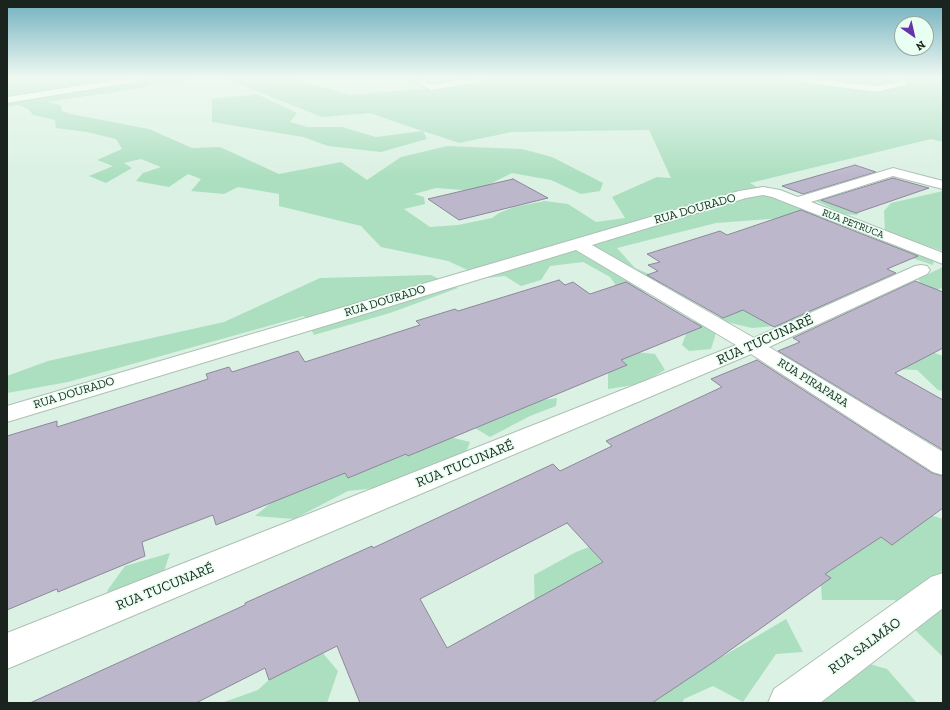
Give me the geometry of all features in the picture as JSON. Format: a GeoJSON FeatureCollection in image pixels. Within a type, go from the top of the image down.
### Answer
{"type":"FeatureCollection","features":[{"type":"Feature","properties":{"kind":"street"},"geometry":{"type":"LineString","coordinates":[[797,202],[893,172],[943,185]]}},
{"type":"Feature","properties":{"kind":"street","name":"RUA PETRUCA"},"geometry":{"type":"LineString","coordinates":[[763,192],[775,193],[797,202],[932,265]]}},
{"type":"Feature","properties":{"kind":"street","name":"RUA DOURADO"},"geometry":{"type":"LineString","coordinates":[[7,414],[744,194],[763,192]]}},
{"type":"Feature","properties":{"kind":"street","name":"RUA PIRAPARA"},"geometry":{"type":"LineString","coordinates":[[577,244],[753,346],[943,465]]}},
{"type":"Feature","properties":{"kind":"street","name":"RUA TUCUNARÉ"},"geometry":{"type":"LineString","coordinates":[[7,651],[753,346],[932,265]]}},
{"type":"Feature","properties":{"kind":"street","name":"RUA SALMÃO"},"geometry":{"type":"LineString","coordinates":[[788,703],[943,588]]}},
{"type":"Feature","properties":{"kind":"green space"},"geometry":{"type":"Polygon","coordinates":[[[29,110],[62,110],[71,114],[149,129],[192,148],[220,147],[279,174],[341,162],[367,180],[401,157],[447,146],[522,149],[552,157],[603,183],[600,191],[581,194],[551,180],[512,173],[476,191],[436,188],[414,194],[424,197],[425,204],[404,209],[430,227],[458,225],[492,218],[499,213],[514,207],[545,201],[568,204],[596,222],[625,218],[612,197],[657,177],[671,178],[649,130],[512,132],[459,143],[423,131],[427,139],[381,152],[328,146],[303,137],[212,122],[212,110],[291,110],[297,113],[290,122],[308,127],[342,127],[376,137],[422,131],[370,113],[322,117],[304,110],[943,110],[943,142],[931,139],[750,183],[771,195],[847,226],[783,218],[716,223],[617,248],[635,268],[663,280],[666,294],[619,290],[610,277],[583,262],[550,266],[541,280],[521,286],[505,276],[485,278],[448,261],[381,247],[361,226],[279,206],[279,194],[238,187],[224,194],[191,191],[201,179],[188,174],[169,187],[136,181],[143,173],[161,167],[141,159],[124,163],[132,168],[106,183],[89,176],[113,166],[97,160],[122,149],[116,139],[87,132],[56,128],[55,120],[33,115],[29,110]]]}},
{"type":"Feature","properties":{"kind":"green space"},"geometry":{"type":"Polygon","coordinates":[[[943,191],[943,251],[885,232],[884,211],[891,203],[943,191]]]}},
{"type":"Feature","properties":{"kind":"green space"},"geometry":{"type":"Polygon","coordinates":[[[838,196],[861,210],[857,215],[844,214],[816,201],[824,197],[838,196]]]}},
{"type":"Feature","properties":{"kind":"green space"},"geometry":{"type":"Polygon","coordinates":[[[884,236],[935,256],[933,265],[912,258],[874,240],[884,236]]]}},
{"type":"Feature","properties":{"kind":"green space"},"geometry":{"type":"Polygon","coordinates":[[[943,267],[943,288],[926,292],[918,279],[943,267]]]}},
{"type":"Feature","properties":{"kind":"green space"},"geometry":{"type":"Polygon","coordinates":[[[431,275],[458,288],[390,313],[314,335],[304,316],[68,382],[7,393],[7,376],[48,361],[224,322],[320,278],[431,275]]]}},
{"type":"Feature","properties":{"kind":"green space"},"geometry":{"type":"Polygon","coordinates":[[[854,288],[826,306],[799,314],[787,325],[752,328],[718,320],[728,305],[854,288]]]}},
{"type":"Feature","properties":{"kind":"green space"},"geometry":{"type":"Polygon","coordinates":[[[698,321],[716,333],[711,349],[689,351],[682,345],[687,331],[678,324],[698,321]]]}},
{"type":"Feature","properties":{"kind":"green space"},"geometry":{"type":"Polygon","coordinates":[[[603,349],[655,354],[665,370],[640,384],[608,389],[608,369],[603,349]]]}},
{"type":"Feature","properties":{"kind":"green space"},"geometry":{"type":"Polygon","coordinates":[[[929,351],[943,356],[943,391],[938,390],[917,370],[897,369],[929,351]]]}},
{"type":"Feature","properties":{"kind":"green space"},"geometry":{"type":"Polygon","coordinates":[[[557,398],[556,406],[530,416],[490,437],[475,428],[542,400],[557,398]]]}},
{"type":"Feature","properties":{"kind":"green space"},"geometry":{"type":"Polygon","coordinates":[[[438,434],[470,442],[463,460],[402,485],[348,491],[294,519],[255,516],[284,492],[438,434]]]}},
{"type":"Feature","properties":{"kind":"green space"},"geometry":{"type":"Polygon","coordinates":[[[911,509],[943,519],[943,657],[915,630],[895,600],[822,600],[820,573],[911,509]]]}},
{"type":"Feature","properties":{"kind":"green space"},"geometry":{"type":"Polygon","coordinates":[[[645,525],[654,538],[535,611],[534,575],[576,552],[645,525]]]}},
{"type":"Feature","properties":{"kind":"green space"},"geometry":{"type":"Polygon","coordinates":[[[170,553],[156,595],[122,610],[107,591],[125,566],[170,553]]]}},
{"type":"Feature","properties":{"kind":"green space"},"geometry":{"type":"Polygon","coordinates":[[[786,619],[803,652],[776,654],[743,702],[713,686],[684,699],[682,703],[652,703],[682,639],[715,661],[786,619]]]}},
{"type":"Feature","properties":{"kind":"green space"},"geometry":{"type":"Polygon","coordinates":[[[317,646],[338,671],[327,703],[221,703],[258,690],[290,660],[317,646]]]}},
{"type":"Feature","properties":{"kind":"green space"},"geometry":{"type":"Polygon","coordinates":[[[859,661],[887,669],[917,703],[823,703],[818,667],[859,661]]]}},
{"type":"Feature","properties":{"kind":"building"},"geometry":{"type":"Polygon","coordinates":[[[855,165],[876,172],[803,194],[782,186],[855,165]]]}},
{"type":"Feature","properties":{"kind":"building"},"geometry":{"type":"Polygon","coordinates":[[[893,178],[929,188],[856,213],[821,200],[893,178]]]}},
{"type":"Feature","properties":{"kind":"building"},"geometry":{"type":"Polygon","coordinates":[[[513,179],[548,198],[459,220],[428,199],[513,179]]]}},
{"type":"Feature","properties":{"kind":"building"},"geometry":{"type":"Polygon","coordinates":[[[801,210],[918,256],[887,269],[896,273],[774,327],[743,310],[723,318],[647,275],[658,271],[648,265],[660,262],[647,254],[720,231],[727,235],[801,210]]]}},
{"type":"Feature","properties":{"kind":"building"},"geometry":{"type":"Polygon","coordinates":[[[559,280],[565,285],[573,282],[590,294],[626,282],[702,327],[621,360],[627,365],[408,456],[406,454],[348,478],[345,473],[216,525],[213,515],[142,542],[145,556],[58,592],[57,589],[7,610],[7,436],[57,421],[57,427],[208,379],[206,374],[229,367],[232,372],[298,351],[305,362],[420,325],[416,321],[455,309],[458,311],[559,280]]]}},
{"type":"Feature","properties":{"kind":"building"},"geometry":{"type":"Polygon","coordinates":[[[915,281],[943,292],[943,348],[895,373],[943,400],[943,450],[778,351],[800,342],[793,338],[915,281]]]}},
{"type":"Feature","properties":{"kind":"building"},"geometry":{"type":"Polygon","coordinates":[[[757,360],[932,473],[943,476],[943,508],[892,545],[881,537],[825,574],[831,578],[715,661],[652,703],[360,703],[337,646],[269,680],[265,668],[196,703],[30,703],[245,605],[245,603],[372,546],[373,548],[553,464],[560,471],[612,446],[606,441],[722,387],[711,379],[757,360]],[[567,523],[420,599],[447,648],[603,562],[567,523]]]}}]}
